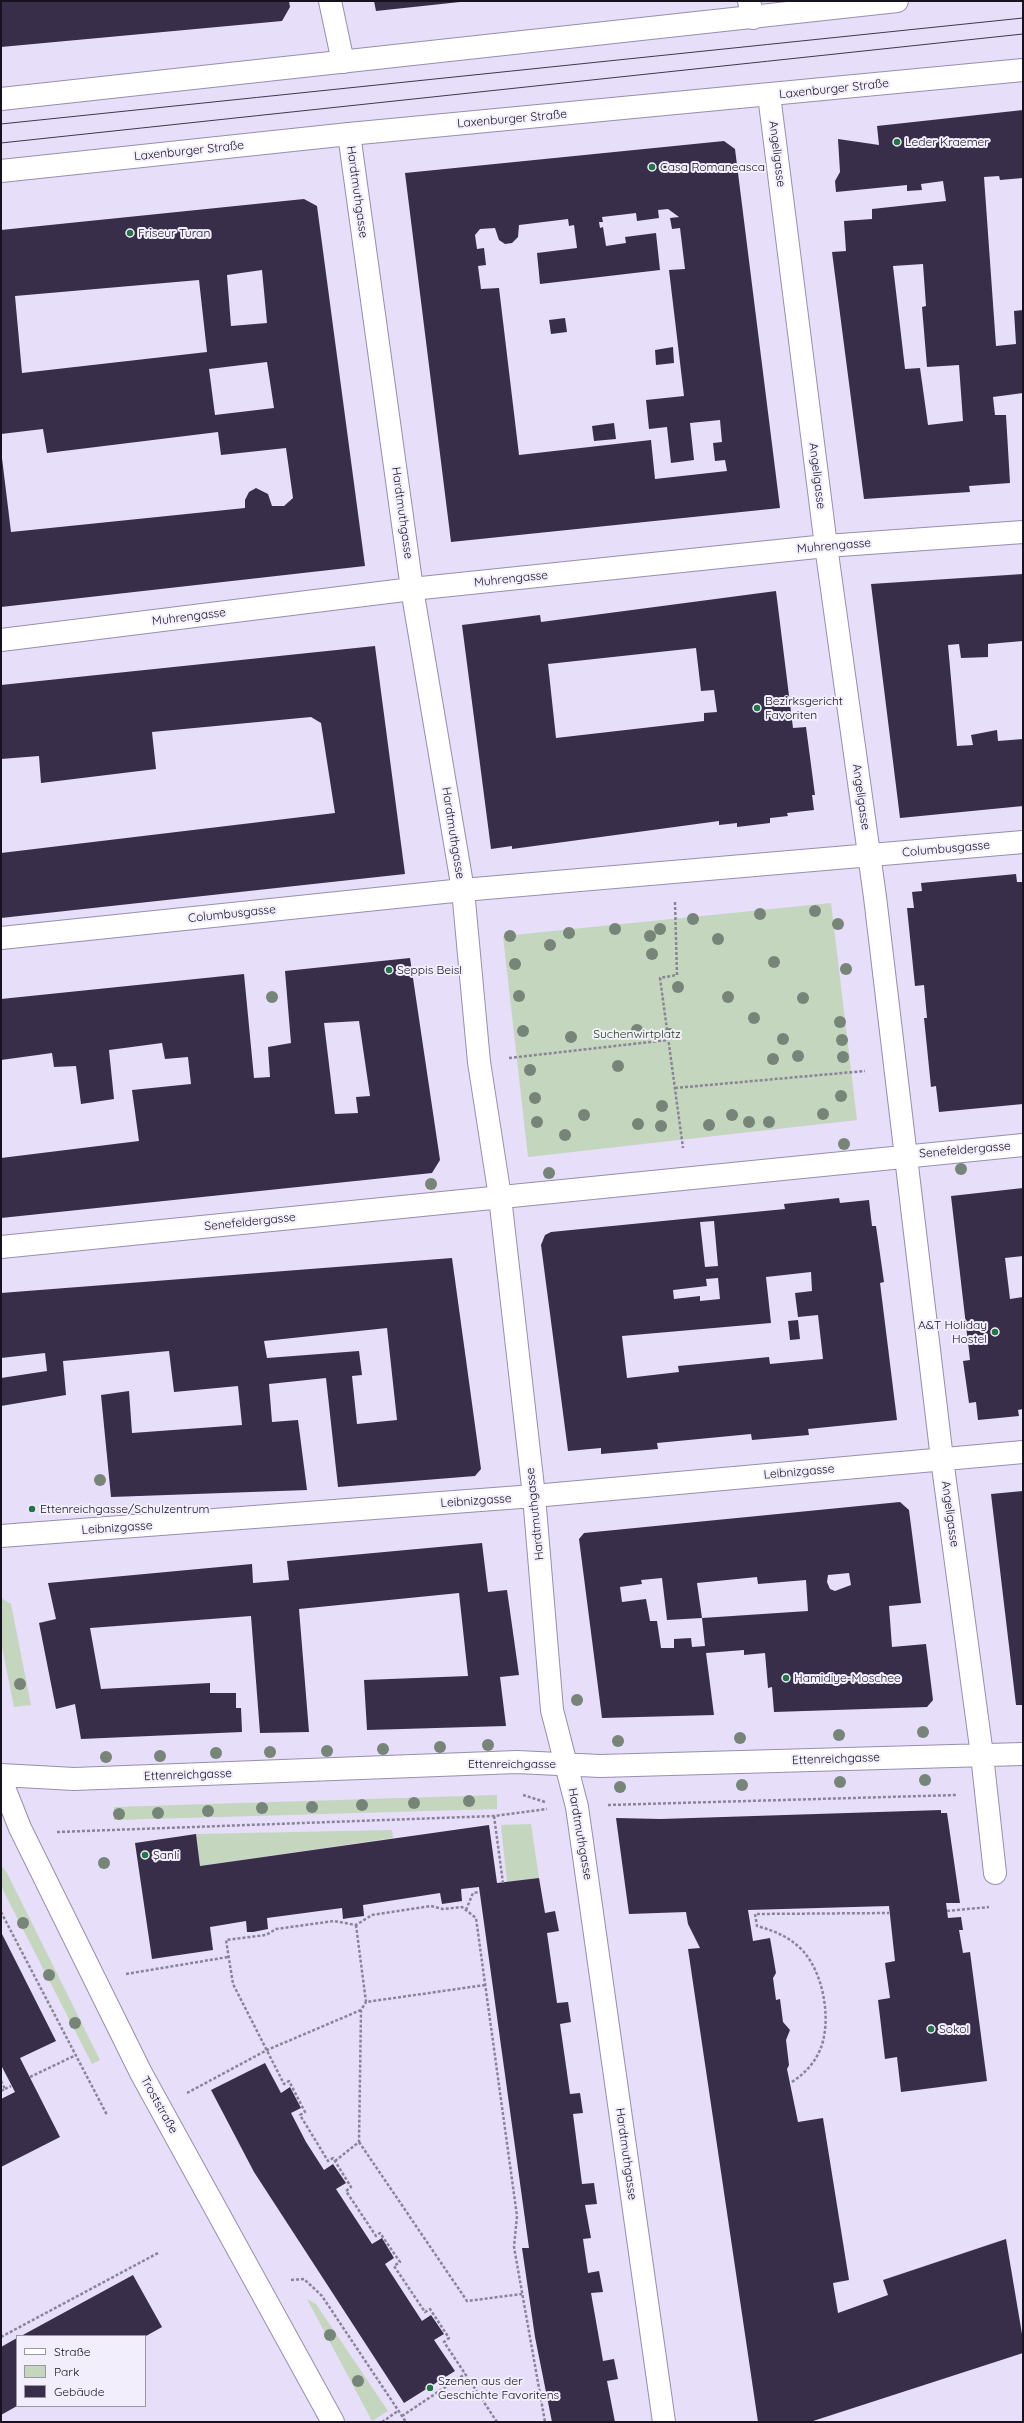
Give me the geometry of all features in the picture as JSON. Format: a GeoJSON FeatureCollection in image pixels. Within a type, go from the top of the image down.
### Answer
{"type":"FeatureCollection","features":[{"type":"Feature","properties":{"kind":"street"},"geometry":{"type":"LineString","coordinates":[[330,1],[343,62]]}},
{"type":"Feature","properties":{"kind":"street"},"geometry":{"type":"LineString","coordinates":[[1,99],[343,62],[751,10],[897,1]]}},
{"type":"Feature","properties":{"kind":"street","name":"Laxenburger Straße"},"geometry":{"type":"LineString","coordinates":[[1,171],[349,134],[1023,70]]}},
{"type":"Feature","properties":{"kind":"street","name":"Angeligasse"},"geometry":{"type":"LineString","coordinates":[[769,95],[826,546],[870,856]]}},
{"type":"Feature","properties":{"kind":"street","name":"Hardtmuthgasse"},"geometry":{"type":"LineString","coordinates":[[349,134],[412,589],[463,890]]}},
{"type":"Feature","properties":{"kind":"street","name":"Muhrengasse"},"geometry":{"type":"LineString","coordinates":[[1,640],[412,589],[826,546],[1023,532]]}},
{"type":"Feature","properties":{"kind":"street","name":"Columbusgasse"},"geometry":{"type":"LineString","coordinates":[[870,856],[1023,842]]}},
{"type":"Feature","properties":{"kind":"street"},"geometry":{"type":"LineString","coordinates":[[870,856],[908,1155],[500,1197],[479,1062],[463,890],[870,856]]}},
{"type":"Feature","properties":{"kind":"street","name":"Columbusgasse"},"geometry":{"type":"LineString","coordinates":[[1,938],[463,890]]}},
{"type":"Feature","properties":{"kind":"street","name":"Senefeldergasse"},"geometry":{"type":"LineString","coordinates":[[908,1155],[1023,1145]]}},
{"type":"Feature","properties":{"kind":"street","name":"Angeligasse"},"geometry":{"type":"LineString","coordinates":[[908,1155],[942,1460],[982,1755],[995,1873]]}},
{"type":"Feature","properties":{"kind":"street","name":"Hardtmuthgasse"},"geometry":{"type":"LineString","coordinates":[[500,1197],[534,1496],[552,1710],[566,1764],[570,1807],[664,2422]]}},
{"type":"Feature","properties":{"kind":"street","name":"Senefeldergasse"},"geometry":{"type":"LineString","coordinates":[[1,1247],[500,1197]]}},
{"type":"Feature","properties":{"kind":"street","name":"Leibnizgasse"},"geometry":{"type":"LineString","coordinates":[[1,1536],[534,1496],[1023,1452]]}},
{"type":"Feature","properties":{"kind":"street","name":"Ettenreichgasse"},"geometry":{"type":"LineString","coordinates":[[1,1775],[74,1779],[517,1762],[600,1766],[1023,1754]]}},
{"type":"Feature","properties":{"kind":"street","name":"Troststraße"},"geometry":{"type":"LineString","coordinates":[[1,1780],[20,1828],[160,2108],[333,2422]]}},
{"type":"Feature","properties":{"kind":"path"},"geometry":{"type":"LineString","coordinates":[[674,873],[677,975],[660,978],[687,1178]]}},
{"type":"Feature","properties":{"kind":"path"},"geometry":{"type":"LineString","coordinates":[[479,1062],[668,1040]]}},
{"type":"Feature","properties":{"kind":"path"},"geometry":{"type":"LineString","coordinates":[[675,1088],[897,1068]]}},
{"type":"Feature","properties":{"kind":"path"},"geometry":{"type":"LineString","coordinates":[[20,1828],[61,1832],[494,1816],[570,1807],[986,1794]]}},
{"type":"Feature","properties":{"kind":"path"},"geometry":{"type":"LineString","coordinates":[[494,1816],[503,1883]]}},
{"type":"Feature","properties":{"kind":"path"},"geometry":{"type":"LineString","coordinates":[[466,1910],[473,1893],[480,1892]]}},
{"type":"Feature","properties":{"kind":"path"},"geometry":{"type":"LineString","coordinates":[[497,2422],[444,2342],[449,2338],[430,2309],[425,2312],[394,2266],[400,2262],[380,2233],[376,2236],[346,2190],[351,2187],[335,2161],[333,2158],[328,2161],[300,2115],[306,2112],[289,2081],[284,2084],[233,1984],[226,1940],[266,1935],[276,1929],[334,1921],[356,1925],[372,1914],[431,1906],[443,1909],[462,1907],[476,1918],[517,2216],[514,2247],[545,2422]]}},
{"type":"Feature","properties":{"kind":"path"},"geometry":{"type":"LineString","coordinates":[[947,1910],[990,1907]]}},
{"type":"Feature","properties":{"kind":"path"},"geometry":{"type":"LineString","coordinates":[[1,1912],[107,2115]]}},
{"type":"Feature","properties":{"kind":"path"},"geometry":{"type":"LineString","coordinates":[[792,2082],[809,2068],[820,2050],[824,2037],[823,1994],[816,1971],[802,1951],[784,1936],[757,1926],[755,1914],[889,1913]]}},
{"type":"Feature","properties":{"kind":"path"},"geometry":{"type":"LineString","coordinates":[[356,1925],[366,2002],[361,2010],[359,2142],[467,2301],[522,2294]]}},
{"type":"Feature","properties":{"kind":"path"},"geometry":{"type":"LineString","coordinates":[[95,1979],[228,1957]]}},
{"type":"Feature","properties":{"kind":"path"},"geometry":{"type":"LineString","coordinates":[[366,2002],[485,1985]]}},
{"type":"Feature","properties":{"kind":"path"},"geometry":{"type":"LineString","coordinates":[[160,2108],[267,2050],[361,2010]]}},
{"type":"Feature","properties":{"kind":"path"},"geometry":{"type":"LineString","coordinates":[[30,2077],[76,2055]]}},
{"type":"Feature","properties":{"kind":"path"},"geometry":{"type":"LineString","coordinates":[[1,2080],[5,2089]]}},
{"type":"Feature","properties":{"kind":"path"},"geometry":{"type":"LineString","coordinates":[[1,2091],[11,2086]]}},
{"type":"Feature","properties":{"kind":"path"},"geometry":{"type":"LineString","coordinates":[[335,2161],[359,2142]]}},
{"type":"Feature","properties":{"kind":"path"},"geometry":{"type":"LineString","coordinates":[[1,2337],[158,2252]]}},
{"type":"Feature","properties":{"kind":"path"},"geometry":{"type":"LineString","coordinates":[[257,2283],[304,2279],[322,2296],[406,2422]]}},
{"type":"Feature","properties":{"kind":"path"},"geometry":{"type":"LineString","coordinates":[[402,2416],[465,2374]]}},
{"type":"Feature","properties":{"kind":"path"},"geometry":{"type":"LineString","coordinates":[[382,2422],[398,2411]]}},
{"type":"Feature","properties":{"kind":"green space","name":"Suchenwirtplatz"},"geometry":{"type":"Polygon","coordinates":[[[831,903],[857,1120],[528,1157],[503,936],[831,903]]]}},
{"type":"Feature","properties":{"kind":"green space"},"geometry":{"type":"Polygon","coordinates":[[[1,1598],[11,1604],[31,1705],[14,1707],[1,1642],[1,1598]]]}},
{"type":"Feature","properties":{"kind":"green space"},"geometry":{"type":"Polygon","coordinates":[[[497,1795],[497,1809],[114,1820],[114,1807],[497,1795]]]}},
{"type":"Feature","properties":{"kind":"green space"},"geometry":{"type":"Polygon","coordinates":[[[531,1824],[539,1878],[507,1882],[501,1825],[531,1824]]]}},
{"type":"Feature","properties":{"kind":"green space"},"geometry":{"type":"Polygon","coordinates":[[[392,1830],[393,1838],[200,1866],[196,1834],[392,1830]]]}},
{"type":"Feature","properties":{"kind":"green space"},"geometry":{"type":"Polygon","coordinates":[[[1,1865],[7,1873],[100,2060],[92,2064],[1,1885],[1,1865]]]}},
{"type":"Feature","properties":{"kind":"green space"},"geometry":{"type":"Polygon","coordinates":[[[307,2299],[316,2304],[388,2411],[372,2421],[307,2299]]]}},
{"type":"Feature","properties":{"kind":"building"},"geometry":{"type":"Polygon","coordinates":[[[1,1],[289,1],[290,7],[282,21],[1,47],[1,1]]]}},
{"type":"Feature","properties":{"kind":"building"},"geometry":{"type":"Polygon","coordinates":[[[374,1],[460,1],[460,2],[376,11],[374,1]]]}},
{"type":"Feature","properties":{"kind":"building"},"geometry":{"type":"Polygon","coordinates":[[[1023,110],[1023,178],[1000,180],[999,176],[984,177],[996,346],[1016,344],[1014,311],[1023,310],[1023,393],[993,397],[995,415],[1006,415],[1010,483],[969,486],[970,492],[864,499],[832,252],[846,251],[844,221],[872,219],[872,209],[946,201],[943,181],[921,184],[922,190],[907,191],[907,185],[836,192],[835,181],[840,172],[838,139],[879,145],[877,126],[1023,110]],[[923,264],[893,266],[905,369],[920,368],[928,425],[963,421],[959,365],[927,367],[922,307],[926,306],[923,264]]]}},
{"type":"Feature","properties":{"kind":"building"},"geometry":{"type":"Polygon","coordinates":[[[724,141],[735,149],[780,508],[451,542],[405,173],[724,141]],[[668,209],[658,210],[659,218],[637,221],[636,213],[602,217],[603,222],[599,222],[600,228],[603,227],[606,246],[626,243],[625,237],[656,233],[660,270],[540,284],[537,253],[577,248],[574,225],[569,226],[568,219],[519,225],[518,237],[512,243],[505,244],[499,240],[495,228],[480,229],[475,235],[477,249],[484,248],[486,265],[478,266],[481,289],[499,288],[519,455],[651,440],[655,479],[727,471],[725,460],[715,461],[713,443],[722,442],[720,420],[690,423],[694,460],[671,463],[667,427],[649,429],[646,400],[684,396],[669,270],[685,269],[680,228],[672,229],[670,218],[679,217],[668,209]]]}},
{"type":"Feature","properties":{"kind":"building"},"geometry":{"type":"Polygon","coordinates":[[[304,199],[317,206],[365,566],[1,607],[1,450],[11,532],[245,508],[245,500],[249,492],[256,488],[268,494],[272,506],[284,506],[293,498],[286,448],[221,455],[218,432],[47,453],[43,429],[1,434],[1,230],[304,199]],[[262,270],[227,275],[231,326],[267,323],[262,270]],[[199,280],[15,296],[22,373],[207,352],[199,280]],[[267,362],[209,369],[215,415],[274,408],[267,362]]]}},
{"type":"Feature","properties":{"kind":"building"},"geometry":{"type":"Polygon","coordinates":[[[565,318],[567,332],[551,334],[549,320],[565,318]]]}},
{"type":"Feature","properties":{"kind":"building"},"geometry":{"type":"Polygon","coordinates":[[[673,347],[674,363],[656,365],[655,350],[673,347]]]}},
{"type":"Feature","properties":{"kind":"building"},"geometry":{"type":"Polygon","coordinates":[[[614,423],[616,439],[594,441],[592,426],[614,423]]]}},
{"type":"Feature","properties":{"kind":"building"},"geometry":{"type":"Polygon","coordinates":[[[1023,574],[1023,641],[988,644],[988,657],[961,658],[959,644],[948,645],[957,746],[973,745],[971,735],[997,730],[998,741],[1023,739],[1023,806],[900,818],[871,584],[1023,574]]]}},
{"type":"Feature","properties":{"kind":"building"},"geometry":{"type":"Polygon","coordinates":[[[776,591],[793,728],[806,727],[815,795],[812,795],[814,810],[787,813],[788,816],[770,818],[770,823],[737,827],[737,823],[719,825],[719,821],[512,849],[512,846],[491,849],[462,625],[540,615],[541,622],[776,591]],[[696,648],[548,664],[556,738],[704,721],[704,713],[717,712],[714,690],[701,691],[696,648]]]}},
{"type":"Feature","properties":{"kind":"building"},"geometry":{"type":"Polygon","coordinates":[[[375,646],[405,874],[1,918],[1,853],[335,813],[321,723],[311,717],[152,732],[156,769],[41,783],[39,756],[1,759],[1,685],[375,646]]]}},
{"type":"Feature","properties":{"kind":"building"},"geometry":{"type":"Polygon","coordinates":[[[1016,874],[1017,882],[1023,882],[1023,1104],[939,1112],[936,1086],[931,1087],[924,1018],[927,1018],[924,985],[915,986],[907,908],[914,908],[912,892],[922,891],[921,883],[1016,874]]]}},
{"type":"Feature","properties":{"kind":"building"},"geometry":{"type":"Polygon","coordinates":[[[410,958],[440,1160],[432,1173],[1,1218],[1,1158],[139,1141],[132,1090],[191,1084],[188,1057],[165,1059],[162,1043],[109,1050],[114,1099],[81,1104],[76,1066],[54,1067],[52,1053],[1,1060],[1,999],[244,974],[254,1078],[270,1077],[268,1047],[291,1043],[285,971],[410,958]],[[359,1021],[324,1023],[335,1114],[358,1113],[356,1097],[370,1096],[359,1021]]]}},
{"type":"Feature","properties":{"kind":"building"},"geometry":{"type":"Polygon","coordinates":[[[1023,1188],[1023,1256],[1005,1258],[1010,1299],[1023,1297],[1023,1409],[1018,1410],[1019,1416],[978,1420],[976,1402],[969,1403],[963,1361],[970,1360],[951,1196],[1023,1188]]]}},
{"type":"Feature","properties":{"kind":"building"},"geometry":{"type":"Polygon","coordinates":[[[839,1198],[840,1203],[869,1200],[872,1226],[876,1226],[884,1282],[880,1283],[897,1420],[808,1429],[809,1435],[752,1440],[751,1434],[657,1443],[658,1449],[601,1454],[601,1448],[568,1451],[541,1245],[545,1235],[551,1232],[785,1209],[784,1204],[839,1198]],[[714,1221],[700,1222],[705,1267],[718,1266],[714,1221]],[[811,1272],[766,1277],[771,1323],[622,1336],[627,1378],[679,1372],[678,1366],[769,1357],[770,1364],[823,1359],[818,1315],[798,1317],[795,1293],[812,1291],[811,1272]],[[718,1278],[706,1279],[707,1286],[673,1290],[674,1299],[700,1296],[700,1301],[720,1299],[718,1278]]]}},
{"type":"Feature","properties":{"kind":"building"},"geometry":{"type":"Polygon","coordinates":[[[452,1258],[481,1469],[475,1476],[338,1487],[326,1378],[269,1384],[272,1422],[298,1420],[307,1490],[111,1497],[101,1395],[129,1391],[132,1433],[242,1425],[238,1386],[174,1392],[169,1351],[63,1361],[66,1395],[1,1406],[1,1378],[47,1371],[45,1353],[1,1358],[1,1293],[452,1258]],[[387,1328],[264,1341],[267,1358],[359,1351],[362,1375],[352,1376],[357,1424],[397,1420],[387,1328]]]}},
{"type":"Feature","properties":{"kind":"building"},"geometry":{"type":"Polygon","coordinates":[[[798,1320],[800,1339],[790,1340],[788,1321],[798,1320]]]}},
{"type":"Feature","properties":{"kind":"building"},"geometry":{"type":"Polygon","coordinates":[[[1023,1491],[1023,1705],[1016,1705],[991,1494],[1023,1491]]]}},
{"type":"Feature","properties":{"kind":"building"},"geometry":{"type":"Polygon","coordinates":[[[900,1502],[909,1510],[921,1603],[889,1606],[892,1647],[926,1644],[933,1700],[927,1707],[774,1712],[772,1687],[768,1688],[765,1653],[744,1655],[744,1650],[706,1653],[714,1715],[602,1718],[579,1539],[584,1533],[900,1502]],[[849,1573],[828,1575],[827,1582],[830,1589],[835,1591],[851,1585],[849,1573]],[[757,1577],[697,1583],[702,1618],[808,1611],[806,1580],[758,1584],[757,1577]],[[662,1578],[641,1580],[642,1584],[620,1587],[622,1602],[646,1599],[650,1621],[657,1621],[661,1648],[674,1648],[674,1639],[691,1638],[692,1647],[705,1646],[702,1618],[667,1620],[662,1578]]]}},
{"type":"Feature","properties":{"kind":"building"},"geometry":{"type":"Polygon","coordinates":[[[482,1543],[488,1592],[507,1590],[519,1675],[500,1677],[506,1726],[367,1730],[364,1680],[468,1676],[459,1593],[299,1609],[309,1732],[260,1733],[251,1616],[90,1628],[101,1689],[210,1683],[210,1693],[236,1693],[236,1708],[241,1708],[242,1732],[81,1739],[75,1704],[56,1709],[39,1623],[56,1619],[48,1583],[252,1564],[253,1583],[289,1580],[287,1561],[482,1543]]]}},
{"type":"Feature","properties":{"kind":"building"},"geometry":{"type":"Polygon","coordinates":[[[941,1810],[941,1813],[947,1813],[960,1903],[946,1903],[948,1918],[961,1917],[963,1930],[959,1930],[963,1953],[970,1952],[987,2081],[901,2092],[897,2057],[885,2059],[878,2000],[890,1998],[885,1963],[895,1961],[889,1906],[748,1910],[753,1941],[770,1938],[776,1973],[773,1978],[776,2000],[780,1999],[783,2022],[790,2030],[786,2040],[789,2065],[787,2069],[798,2122],[823,2118],[849,2280],[833,2283],[838,2313],[888,2295],[883,2280],[1006,2239],[1023,2340],[1023,2353],[810,2422],[758,2422],[688,1949],[700,1948],[688,1924],[686,1912],[629,1914],[616,1818],[661,1819],[941,1810]]]}},
{"type":"Feature","properties":{"kind":"building"},"geometry":{"type":"Polygon","coordinates":[[[489,1825],[497,1883],[539,1878],[545,1913],[555,1911],[559,1931],[547,1933],[557,2003],[568,2002],[571,2022],[560,2024],[570,2094],[580,2093],[583,2113],[573,2114],[582,2184],[594,2183],[597,2204],[585,2205],[591,2238],[583,2239],[588,2273],[599,2271],[603,2292],[591,2293],[603,2361],[614,2359],[618,2379],[607,2381],[615,2422],[552,2422],[535,2337],[522,2248],[529,2248],[479,1887],[461,1889],[462,1901],[442,1904],[440,1893],[363,1905],[364,1916],[343,1919],[342,1908],[267,1918],[268,1929],[253,1932],[247,1932],[246,1921],[210,1927],[213,1950],[152,1959],[135,1843],[196,1834],[200,1866],[489,1825]]]}},
{"type":"Feature","properties":{"kind":"building"},"geometry":{"type":"Polygon","coordinates":[[[1,1932],[56,2041],[20,2058],[60,2137],[1,2167],[1,2099],[15,2092],[1,2065],[1,1932]]]}},
{"type":"Feature","properties":{"kind":"building"},"geometry":{"type":"Polygon","coordinates":[[[265,2063],[281,2093],[290,2087],[301,2108],[291,2113],[306,2142],[324,2170],[333,2164],[346,2183],[336,2189],[372,2244],[382,2238],[394,2258],[385,2264],[422,2321],[431,2315],[444,2334],[434,2340],[455,2371],[404,2403],[254,2172],[211,2090],[265,2063]]]}},
{"type":"Feature","properties":{"kind":"building"},"geometry":{"type":"Polygon","coordinates":[[[133,2275],[162,2327],[146,2336],[23,2335],[133,2275]]]}},
{"type":"Feature","properties":{"kind":"building"},"geometry":{"type":"Polygon","coordinates":[[[16,2339],[16,2407],[1,2415],[1,2347],[16,2339]]]}},
{"type":"Feature","properties":{"kind":"tram line"},"geometry":{"type":"LineString","coordinates":[[1,124],[1023,18]]}},
{"type":"Feature","properties":{"kind":"tram line"},"geometry":{"type":"LineString","coordinates":[[1,143],[1023,34]]}},
{"type":"Feature","properties":{"kind":"place","name":"Leder Kraemer"},"geometry":{"type":"Point","coordinates":[897,142]}},
{"type":"Feature","properties":{"kind":"place","name":"Casa Romaneasca"},"geometry":{"type":"Point","coordinates":[652,167]}},
{"type":"Feature","properties":{"kind":"place","name":"Friseur Turan"},"geometry":{"type":"Point","coordinates":[130,233]}},
{"type":"Feature","properties":{"kind":"place","name":"Bezirksgericht Favoriten"},"geometry":{"type":"Point","coordinates":[757,708]}},
{"type":"Feature","properties":{"kind":"place","name":"Seppis Beisl"},"geometry":{"type":"Point","coordinates":[389,970]}},
{"type":"Feature","properties":{"kind":"place","name":"A&T Holiday Hostel"},"geometry":{"type":"Point","coordinates":[995,1332]}},
{"type":"Feature","properties":{"kind":"place","name":"Ettenreichgasse/Schulzentrum"},"geometry":{"type":"Point","coordinates":[32,1509]}},
{"type":"Feature","properties":{"kind":"place","name":"Hamidiye-Moschee"},"geometry":{"type":"Point","coordinates":[786,1678]}},
{"type":"Feature","properties":{"kind":"place","name":"Şanli"},"geometry":{"type":"Point","coordinates":[145,1855]}},
{"type":"Feature","properties":{"kind":"place","name":"Sokol"},"geometry":{"type":"Point","coordinates":[931,2029]}},
{"type":"Feature","properties":{"kind":"place","name":"Szenen aus der Geschichte Favoritens"},"geometry":{"type":"Point","coordinates":[430,2388]}}]}
